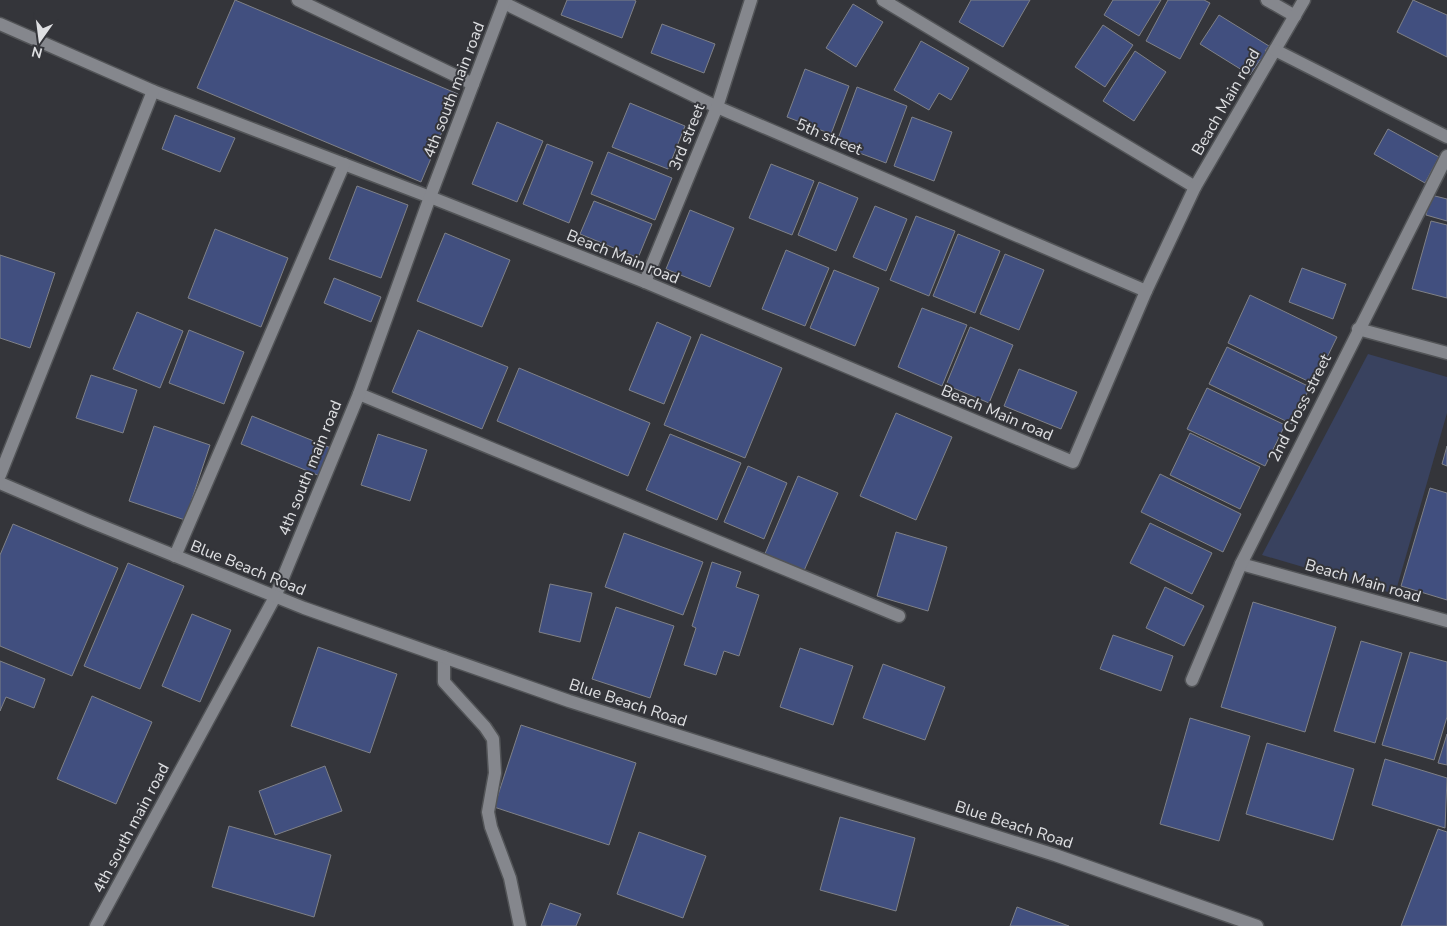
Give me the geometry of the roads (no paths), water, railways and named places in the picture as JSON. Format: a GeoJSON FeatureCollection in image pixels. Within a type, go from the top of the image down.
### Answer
{"type":"FeatureCollection","features":[{"type":"Feature","properties":{"kind":"street"},"geometry":{"type":"LineString","coordinates":[[298,0],[473,84]]}},
{"type":"Feature","properties":{"kind":"street","name":"3rd street"},"geometry":{"type":"LineString","coordinates":[[644,282],[717,107],[751,0]]}},
{"type":"Feature","properties":{"kind":"street"},"geometry":{"type":"LineString","coordinates":[[883,0],[1195,187]]}},
{"type":"Feature","properties":{"kind":"street"},"geometry":{"type":"LineString","coordinates":[[1267,0],[1295,16]]}},
{"type":"Feature","properties":{"kind":"street","name":"Beach Main road"},"geometry":{"type":"LineString","coordinates":[[0,24],[154,91],[644,282],[1073,462],[1146,291],[1195,187],[1304,0]]}},
{"type":"Feature","properties":{"kind":"street","name":"4th south main road"},"geometry":{"type":"LineString","coordinates":[[96,926],[275,596],[358,394],[430,197],[505,2]]}},
{"type":"Feature","properties":{"kind":"street","name":"5th street"},"geometry":{"type":"LineString","coordinates":[[505,2],[717,107],[1146,291]]}},
{"type":"Feature","properties":{"kind":"street"},"geometry":{"type":"LineString","coordinates":[[1275,50],[1447,137]]}},
{"type":"Feature","properties":{"kind":"street"},"geometry":{"type":"LineString","coordinates":[[0,475],[154,91]]}},
{"type":"Feature","properties":{"kind":"street","name":"2nd Cross street"},"geometry":{"type":"LineString","coordinates":[[1192,680],[1241,564],[1447,156]]}},
{"type":"Feature","properties":{"kind":"street"},"geometry":{"type":"LineString","coordinates":[[175,556],[344,164]]}},
{"type":"Feature","properties":{"kind":"street"},"geometry":{"type":"LineString","coordinates":[[1358,329],[1447,353]]}},
{"type":"Feature","properties":{"kind":"street"},"geometry":{"type":"LineString","coordinates":[[358,394],[899,616]]}},
{"type":"Feature","properties":{"kind":"street","name":"Blue Beach Road"},"geometry":{"type":"LineString","coordinates":[[0,483],[275,596],[444,657],[661,731],[1055,855],[1257,926]]}},
{"type":"Feature","properties":{"kind":"street","name":"Beach Main road"},"geometry":{"type":"LineString","coordinates":[[1241,564],[1447,621]]}},
{"type":"Feature","properties":{"kind":"street"},"geometry":{"type":"LineString","coordinates":[[444,657],[444,682],[485,727],[493,740],[495,773],[488,812],[491,827],[499,843],[510,878],[520,926]]}}]}
